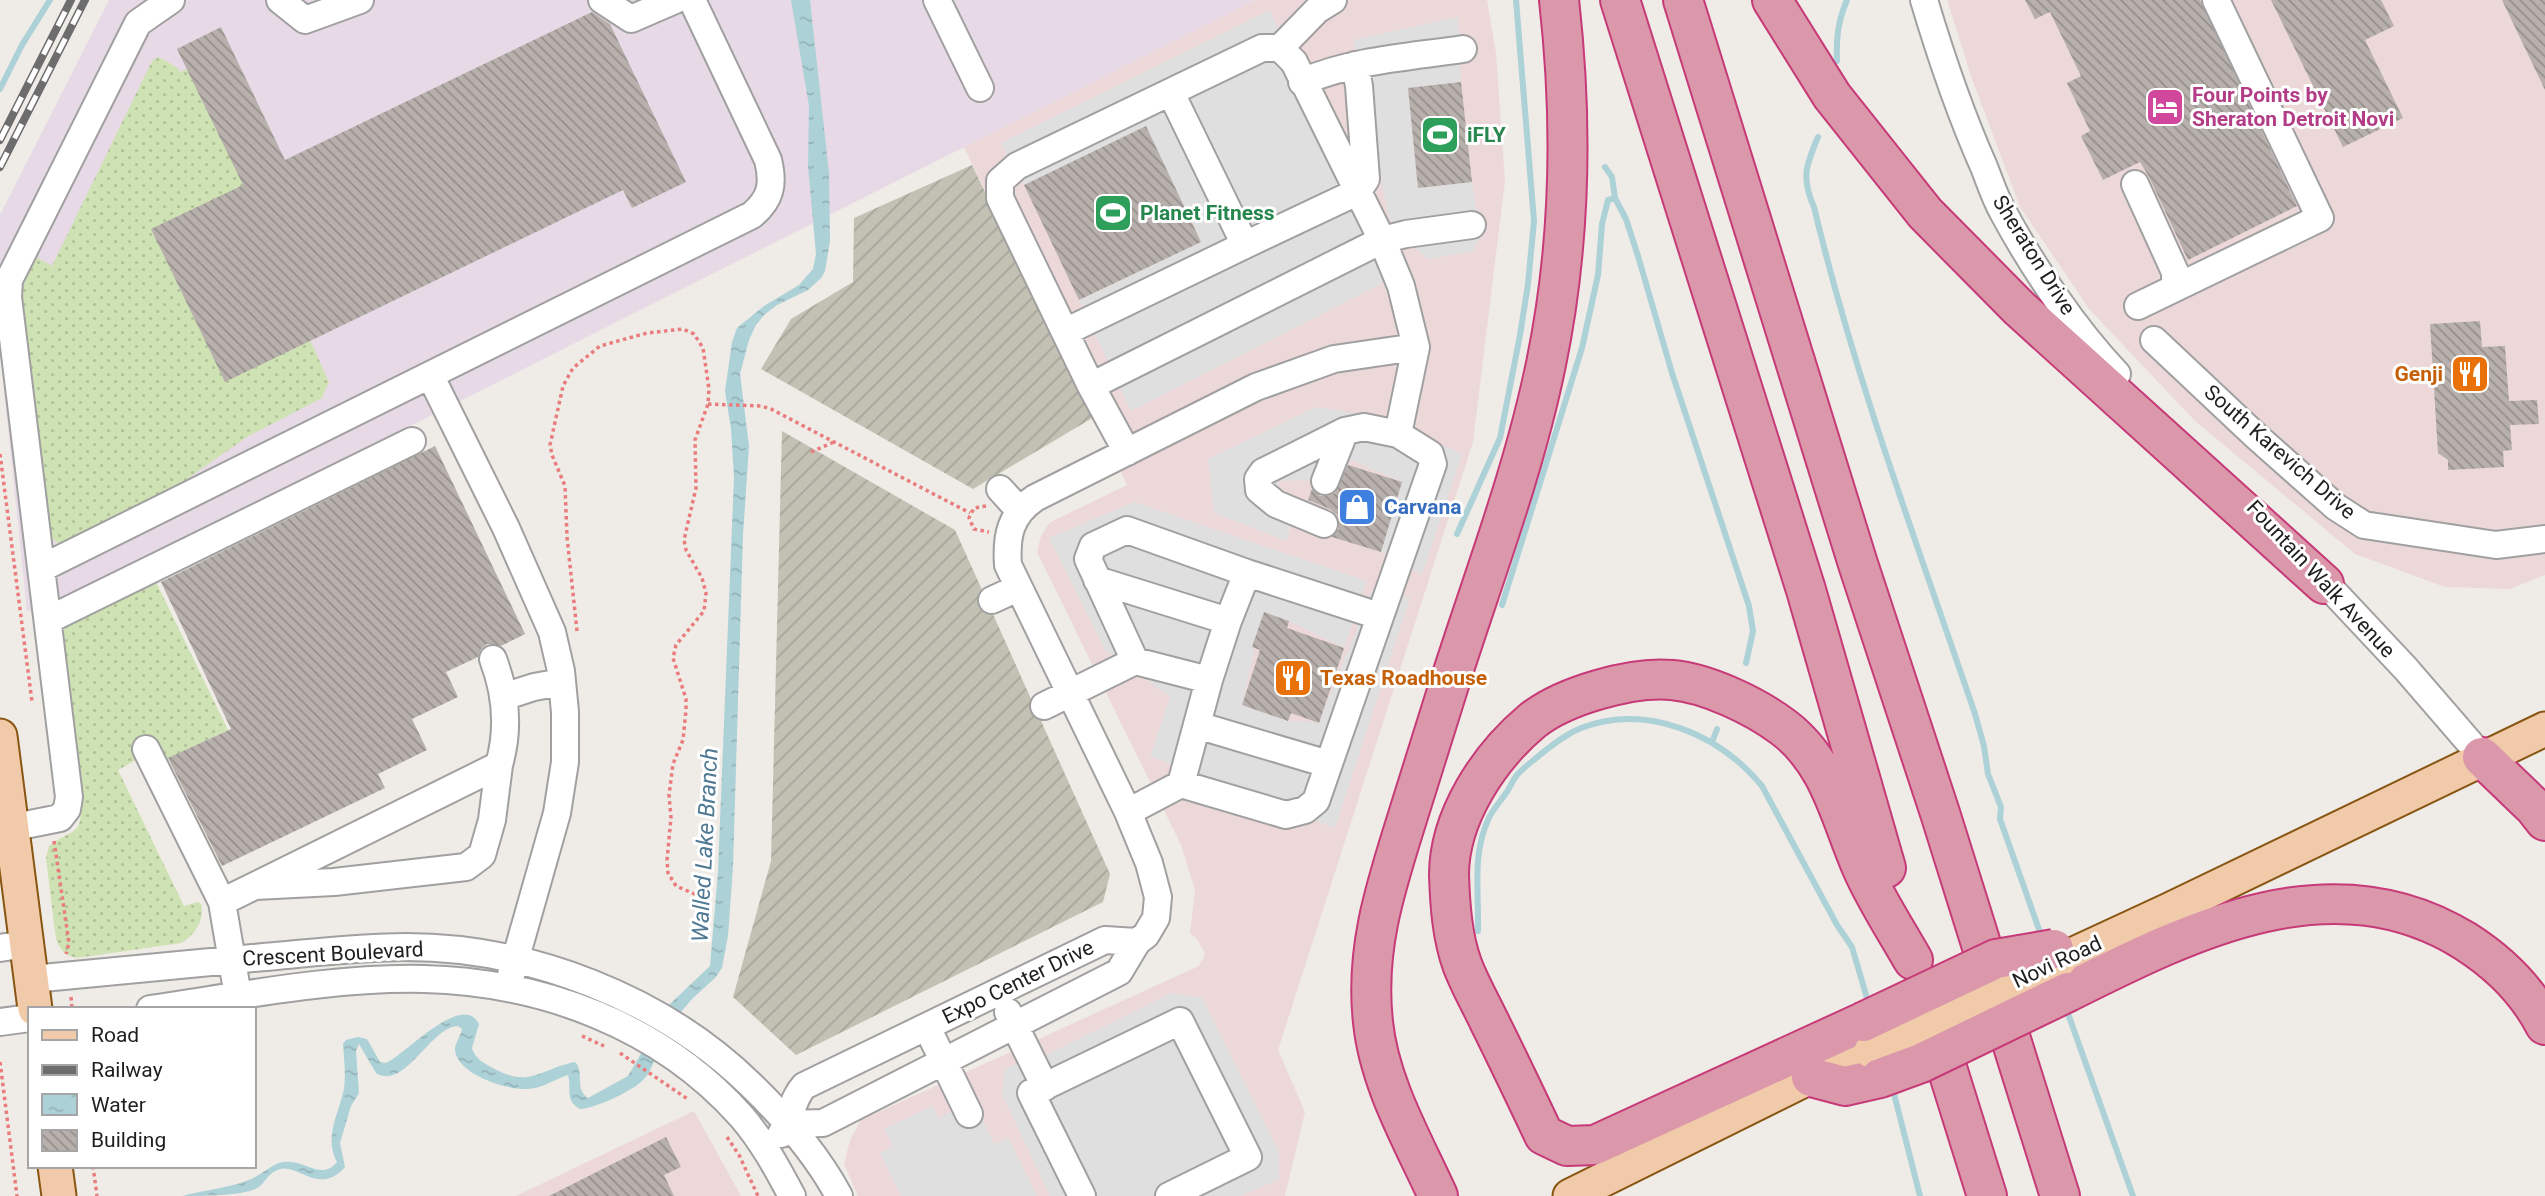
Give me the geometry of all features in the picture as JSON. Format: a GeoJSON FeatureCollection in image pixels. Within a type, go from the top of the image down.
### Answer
{"type":"FeatureCollection","features":[{"type":"Feature","properties":{"kind":"highway"},"geometry":{"type":"LineString","coordinates":[[1438,1196],[1390,1089],[1379,1054],[1373,1023],[1372,949],[1390,873],[1512,489],[1546,365],[1568,201],[1566,61],[1559,0]]}},
{"type":"Feature","properties":{"kind":"highway"},"geometry":{"type":"LineString","coordinates":[[1620,0],[1806,590],[1913,960],[1987,1196]]}},
{"type":"Feature","properties":{"kind":"highway"},"geometry":{"type":"LineString","coordinates":[[1683,0],[1854,551],[1940,813],[2060,1196]]}},
{"type":"Feature","properties":{"kind":"highway"},"geometry":{"type":"LineString","coordinates":[[1772,0],[1832,96],[1925,213],[2019,308],[2325,584]]}},
{"type":"Feature","properties":{"kind":"highway"},"geometry":{"type":"LineString","coordinates":[[1913,960],[1862,869],[1833,790],[1814,759],[1784,727],[1721,693],[1672,680],[1637,682],[1585,693],[1534,720],[1490,763],[1458,825],[1449,871],[1451,917],[1461,963],[1544,1135],[1567,1146],[1595,1145],[1871,1050],[1996,959],[2064,964],[2273,910],[2343,902],[2398,911],[2446,930],[2485,954],[2514,981],[2545,1025]]}},
{"type":"Feature","properties":{"kind":"highway"},"geometry":{"type":"LineString","coordinates":[[2482,757],[2545,821]]}},
{"type":"Feature","properties":{"kind":"highway"},"geometry":{"type":"LineString","coordinates":[[1940,813],[1967,854],[2086,1196]]}},
{"type":"Feature","properties":{"kind":"highway"},"geometry":{"type":"LineString","coordinates":[[1871,1050],[1921,1063],[2064,964]]}},
{"type":"Feature","properties":{"kind":"highway"},"geometry":{"type":"LineString","coordinates":[[1811,1077],[1845,1086],[1871,1050]]}},
{"type":"Feature","properties":{"kind":"main road","name":"Novi Road"},"geometry":{"type":"LineString","coordinates":[[2064,964],[2482,757],[2545,729]]}},
{"type":"Feature","properties":{"kind":"main road"},"geometry":{"type":"LineString","coordinates":[[0,736],[14,946],[33,994]]}},
{"type":"Feature","properties":{"kind":"main road"},"geometry":{"type":"LineString","coordinates":[[1570,1196],[1811,1077]]}},
{"type":"Feature","properties":{"kind":"main road"},"geometry":{"type":"LineString","coordinates":[[55,1168],[59,1196]]}},
{"type":"Feature","properties":{"kind":"street"},"geometry":{"type":"LineString","coordinates":[[6,829],[65,815],[69,797],[8,297],[9,280],[138,23],[171,0]]}},
{"type":"Feature","properties":{"kind":"street"},"geometry":{"type":"LineString","coordinates":[[280,0],[305,20],[360,0]]}},
{"type":"Feature","properties":{"kind":"street"},"geometry":{"type":"LineString","coordinates":[[602,0],[631,19],[675,0]]}},
{"type":"Feature","properties":{"kind":"street"},"geometry":{"type":"LineString","coordinates":[[42,568],[752,215],[764,205],[771,191],[772,176],[768,160],[692,0]]}},
{"type":"Feature","properties":{"kind":"street"},"geometry":{"type":"LineString","coordinates":[[937,0],[980,88]]}},
{"type":"Feature","properties":{"kind":"street"},"geometry":{"type":"LineString","coordinates":[[1280,48],[1317,10],[1333,0]]}},
{"type":"Feature","properties":{"kind":"street","name":"Sheraton Drive"},"geometry":{"type":"LineString","coordinates":[[1924,0],[1939,52],[2002,211],[2094,350],[2150,410]]}},
{"type":"Feature","properties":{"kind":"street"},"geometry":{"type":"LineString","coordinates":[[2138,306],[2320,218],[2216,0]]}},
{"type":"Feature","properties":{"kind":"street"},"geometry":{"type":"LineString","coordinates":[[1127,452],[1091,386],[1000,198],[1000,181],[1017,166],[1262,48],[1280,48],[1294,62],[1382,240],[1401,286],[1416,347],[1398,434]]}},
{"type":"Feature","properties":{"kind":"street"},"geometry":{"type":"LineString","coordinates":[[1303,82],[1320,74],[1355,65],[1463,49]]}},
{"type":"Feature","properties":{"kind":"street"},"geometry":{"type":"LineString","coordinates":[[1065,332],[1357,192],[1366,179],[1355,65]]}},
{"type":"Feature","properties":{"kind":"street"},"geometry":{"type":"LineString","coordinates":[[1171,93],[1245,245]]}},
{"type":"Feature","properties":{"kind":"street"},"geometry":{"type":"LineString","coordinates":[[2135,184],[2175,272],[2175,288]]}},
{"type":"Feature","properties":{"kind":"street"},"geometry":{"type":"LineString","coordinates":[[1091,386],[1382,240],[1472,225]]}},
{"type":"Feature","properties":{"kind":"street","name":"South Karevich Drive"},"geometry":{"type":"LineString","coordinates":[[2154,340],[2336,507],[2364,525],[2496,545],[2545,539]]}},
{"type":"Feature","properties":{"kind":"street"},"geometry":{"type":"LineString","coordinates":[[1137,942],[1146,935],[1156,918],[1158,897],[1150,863],[1008,565],[1006,542],[1011,524],[1019,510],[1035,498],[1256,387],[1334,359],[1416,347]]}},
{"type":"Feature","properties":{"kind":"street"},"geometry":{"type":"LineString","coordinates":[[430,375],[506,528],[552,632],[562,682],[565,762],[556,813],[542,871],[506,989]]}},
{"type":"Feature","properties":{"kind":"street","name":"Fountain Walk Avenue"},"geometry":{"type":"LineString","coordinates":[[2150,410],[2286,537],[2325,584],[2406,669],[2482,757]]}},
{"type":"Feature","properties":{"kind":"street"},"geometry":{"type":"LineString","coordinates":[[1128,812],[1181,784],[1286,815],[1304,810],[1316,801],[1433,464],[1430,454],[1398,434],[1364,427],[1345,431],[1263,472],[1258,479],[1259,490],[1276,504],[1324,523]]}},
{"type":"Feature","properties":{"kind":"street"},"geometry":{"type":"LineString","coordinates":[[1325,481],[1345,431]]}},
{"type":"Feature","properties":{"kind":"street"},"geometry":{"type":"LineString","coordinates":[[48,620],[412,441]]}},
{"type":"Feature","properties":{"kind":"street"},"geometry":{"type":"LineString","coordinates":[[1000,489],[1019,510]]}},
{"type":"Feature","properties":{"kind":"street"},"geometry":{"type":"LineString","coordinates":[[1135,661],[1088,559],[1093,546],[1127,530],[1379,616]]}},
{"type":"Feature","properties":{"kind":"street"},"geometry":{"type":"LineString","coordinates":[[1181,784],[1209,680],[1247,573]]}},
{"type":"Feature","properties":{"kind":"street"},"geometry":{"type":"LineString","coordinates":[[1097,580],[1228,621]]}},
{"type":"Feature","properties":{"kind":"street"},"geometry":{"type":"LineString","coordinates":[[992,600],[1018,588]]}},
{"type":"Feature","properties":{"kind":"street"},"geometry":{"type":"LineString","coordinates":[[255,886],[334,882],[466,867],[482,855],[492,820],[505,724],[501,681],[493,659]]}},
{"type":"Feature","properties":{"kind":"street"},"geometry":{"type":"LineString","coordinates":[[1044,706],[1135,661],[1209,680]]}},
{"type":"Feature","properties":{"kind":"street"},"geometry":{"type":"LineString","coordinates":[[503,697],[562,682]]}},
{"type":"Feature","properties":{"kind":"street"},"geometry":{"type":"LineString","coordinates":[[1197,724],[1328,764]]}},
{"type":"Feature","properties":{"kind":"street"},"geometry":{"type":"LineString","coordinates":[[146,749],[222,902],[238,996]]}},
{"type":"Feature","properties":{"kind":"street"},"geometry":{"type":"LineString","coordinates":[[222,902],[499,765]]}},
{"type":"Feature","properties":{"kind":"street","name":"Expo Center Drive"},"geometry":{"type":"LineString","coordinates":[[769,1152],[789,1124],[796,1094],[804,1086],[1105,940],[1137,942],[1119,972],[823,1123],[789,1124]]}},
{"type":"Feature","properties":{"kind":"street","name":"Crescent Boulevard"},"geometry":{"type":"LineString","coordinates":[[33,994],[68,976],[407,947],[455,950],[515,960],[596,985],[642,1005],[725,1059],[789,1124],[824,1168],[839,1196]]}},
{"type":"Feature","properties":{"kind":"street","name":"Crescent Boulevard"},"geometry":{"type":"LineString","coordinates":[[164,1007],[375,980],[425,979],[506,989],[545,997],[583,1023],[632,1030],[675,1056],[698,1091],[742,1117],[769,1152],[792,1196]]}},
{"type":"Feature","properties":{"kind":"street"},"geometry":{"type":"LineString","coordinates":[[998,992],[1045,1087]]}},
{"type":"Feature","properties":{"kind":"street"},"geometry":{"type":"LineString","coordinates":[[0,1022],[28,1018]]}},
{"type":"Feature","properties":{"kind":"street"},"geometry":{"type":"LineString","coordinates":[[1082,1196],[1031,1093],[1180,1021],[1248,1157],[1169,1196]]}},
{"type":"Feature","properties":{"kind":"street"},"geometry":{"type":"LineString","coordinates":[[927,1027],[969,1114]]}},
{"type":"Feature","properties":{"kind":"path"},"geometry":{"type":"LineString","coordinates":[[578,635],[567,537],[565,486],[550,445],[563,386],[573,368],[600,346],[672,329],[694,334],[703,348],[708,404],[695,440],[696,488],[684,540],[706,593],[704,611],[676,645],[673,658],[686,699],[686,710],[682,740],[673,764],[669,795],[671,818],[667,860],[671,880],[685,891],[697,895],[701,902],[702,933]]}},
{"type":"Feature","properties":{"kind":"path"},"geometry":{"type":"LineString","coordinates":[[708,404],[761,406],[970,513]]}},
{"type":"Feature","properties":{"kind":"path"},"geometry":{"type":"LineString","coordinates":[[811,452],[834,442]]}},
{"type":"Feature","properties":{"kind":"path"},"geometry":{"type":"LineString","coordinates":[[0,454],[33,708]]}},
{"type":"Feature","properties":{"kind":"path"},"geometry":{"type":"LineString","coordinates":[[50,820],[69,943],[66,955],[72,1007]]}},
{"type":"Feature","properties":{"kind":"path"},"geometry":{"type":"LineString","coordinates":[[583,1023],[620,1053],[698,1091]]}},
{"type":"Feature","properties":{"kind":"path"},"geometry":{"type":"LineString","coordinates":[[0,1062],[17,1196]]}},
{"type":"Feature","properties":{"kind":"path"},"geometry":{"type":"LineString","coordinates":[[722,1131],[739,1155],[758,1196]]}},
{"type":"Feature","properties":{"kind":"path"},"geometry":{"type":"LineString","coordinates":[[93,1168],[97,1196]]}},
{"type":"Feature","properties":{"kind":"shaded area"},"geometry":{"type":"Polygon","coordinates":[[[109,0],[1256,0],[53,606],[27,611],[0,351],[0,215],[109,0]]]}},
{"type":"Feature","properties":{"kind":"shaded area"},"geometry":{"type":"Polygon","coordinates":[[[1256,0],[1487,0],[1496,53],[1505,181],[1473,442],[1278,1050],[1305,1112],[1285,1196],[858,1196],[844,1164],[850,1140],[861,1120],[1199,966],[1205,954],[1197,939],[1190,933],[1195,890],[1181,845],[1037,552],[1041,536],[1049,523],[1127,485],[964,147],[1256,0]]]}},
{"type":"Feature","properties":{"kind":"shaded area"},"geometry":{"type":"Polygon","coordinates":[[[1947,0],[2545,0],[2545,575],[2510,589],[2445,587],[2355,554],[2195,421],[2090,310],[2020,207],[1972,79],[1947,0]]]}},
{"type":"Feature","properties":{"kind":"shaded area"},"geometry":{"type":"Polygon","coordinates":[[[1270,10],[1391,279],[1131,411],[1079,300],[1201,242],[1146,127],[1024,185],[1001,143],[1270,10]]]}},
{"type":"Feature","properties":{"kind":"shaded area"},"geometry":{"type":"Polygon","coordinates":[[[1458,17],[1461,82],[1408,88],[1418,188],[1472,182],[1480,238],[1472,252],[1428,259],[1389,218],[1353,40],[1458,17]]]}},
{"type":"Feature","properties":{"kind":"shaded area"},"geometry":{"type":"Polygon","coordinates":[[[972,165],[1094,417],[973,489],[761,369],[791,319],[853,282],[854,218],[972,165]]]}},
{"type":"Feature","properties":{"kind":"shaded area"},"geometry":{"type":"Polygon","coordinates":[[[1316,407],[1383,418],[1462,454],[1422,575],[1381,552],[1402,482],[1344,457],[1314,480],[1276,481],[1295,506],[1287,541],[1214,513],[1208,459],[1316,407]]]}},
{"type":"Feature","properties":{"kind":"shaded area"},"geometry":{"type":"Polygon","coordinates":[[[782,431],[955,530],[1110,874],[1103,902],[796,1055],[733,997],[771,861],[782,431]]]}},
{"type":"Feature","properties":{"kind":"shaded area"},"geometry":{"type":"Polygon","coordinates":[[[1134,502],[1367,581],[1344,648],[1289,621],[1263,613],[1242,705],[1288,721],[1319,722],[1374,586],[1410,598],[1335,828],[1150,756],[1170,697],[1105,650],[1049,538],[1134,502]]]}},
{"type":"Feature","properties":{"kind":"shaded area"},"geometry":{"type":"Polygon","coordinates":[[[1171,993],[1202,998],[1279,1152],[1279,1179],[1241,1196],[1050,1196],[1002,1094],[1005,1068],[1048,1054],[1171,993]]]}},
{"type":"Feature","properties":{"kind":"shaded area"},"geometry":{"type":"Polygon","coordinates":[[[973,1101],[994,1144],[1008,1137],[1037,1196],[901,1196],[880,1153],[893,1146],[884,1129],[932,1106],[939,1118],[973,1101]]]}},
{"type":"Feature","properties":{"kind":"shaded area"},"geometry":{"type":"Polygon","coordinates":[[[694,1111],[741,1196],[516,1196],[694,1111]]]}},
{"type":"Feature","properties":{"kind":"green space"},"geometry":{"type":"Polygon","coordinates":[[[159,57],[180,72],[187,69],[238,174],[277,169],[152,230],[225,381],[310,340],[329,382],[322,398],[247,437],[177,486],[74,540],[58,543],[49,536],[20,296],[32,259],[38,258],[52,266],[151,63],[159,57]]]}},
{"type":"Feature","properties":{"kind":"green space"},"geometry":{"type":"Polygon","coordinates":[[[155,580],[228,730],[165,760],[155,740],[136,749],[136,760],[118,770],[184,906],[198,902],[201,904],[202,916],[195,931],[181,943],[77,958],[64,952],[56,939],[46,858],[49,846],[79,825],[81,809],[63,630],[64,626],[155,580]]]}},
{"type":"Feature","properties":{"kind":"water"},"geometry":{"type":"Polygon","coordinates":[[[791,0],[810,0],[829,173],[830,241],[825,271],[821,278],[808,290],[777,305],[756,325],[740,374],[749,446],[743,535],[733,867],[728,936],[722,968],[676,1018],[658,1027],[656,1054],[648,1074],[623,1094],[580,1109],[570,1098],[568,1075],[532,1089],[507,1087],[484,1079],[458,1059],[455,1047],[462,1029],[458,1026],[438,1036],[408,1066],[387,1076],[376,1073],[359,1044],[356,1051],[359,1093],[351,1106],[340,1143],[345,1167],[336,1175],[318,1179],[280,1169],[253,1190],[222,1195],[183,1196],[250,1180],[282,1162],[321,1170],[332,1167],[337,1162],[333,1152],[332,1133],[344,1088],[343,1044],[346,1040],[358,1037],[367,1039],[380,1062],[386,1063],[447,1020],[460,1015],[471,1016],[479,1024],[472,1048],[482,1061],[515,1077],[533,1076],[575,1062],[581,1090],[588,1098],[628,1076],[642,1052],[649,1024],[710,966],[718,871],[734,477],[725,391],[732,342],[737,328],[764,306],[799,285],[813,269],[816,254],[808,166],[809,106],[791,0]]]}},
{"type":"Feature","properties":{"kind":"building","name":"Four Points by Sheraton Detroit Novi"},"geometry":{"type":"Polygon","coordinates":[[[2025,0],[2200,0],[2297,206],[2188,260],[2140,162],[2103,180],[2081,136],[2090,131],[2067,83],[2081,76],[2050,12],[2035,19],[2025,0]]]}},
{"type":"Feature","properties":{"kind":"building"},"geometry":{"type":"Polygon","coordinates":[[[2271,0],[2381,0],[2394,26],[2365,40],[2403,118],[2343,147],[2271,0]]]}},
{"type":"Feature","properties":{"kind":"building"},"geometry":{"type":"Polygon","coordinates":[[[2502,0],[2545,0],[2545,90],[2502,0]]]}},
{"type":"Feature","properties":{"kind":"building"},"geometry":{"type":"Polygon","coordinates":[[[592,12],[610,24],[686,182],[632,208],[623,190],[225,382],[151,229],[243,185],[177,49],[221,27],[285,160],[592,12]]]}},
{"type":"Feature","properties":{"kind":"building","name":"iFLY"},"geometry":{"type":"Polygon","coordinates":[[[1461,82],[1472,182],[1418,188],[1408,88],[1461,82]]]}},
{"type":"Feature","properties":{"kind":"building","name":"Planet Fitness"},"geometry":{"type":"Polygon","coordinates":[[[1146,126],[1201,242],[1079,300],[1024,185],[1146,126]]]}},
{"type":"Feature","properties":{"kind":"building","name":"Genji"},"geometry":{"type":"Polygon","coordinates":[[[2480,321],[2482,347],[2505,346],[2509,401],[2537,400],[2539,424],[2510,425],[2512,450],[2503,451],[2504,467],[2448,470],[2448,460],[2438,453],[2430,324],[2480,321]]]}},
{"type":"Feature","properties":{"kind":"building"},"geometry":{"type":"Polygon","coordinates":[[[435,446],[525,634],[501,646],[487,644],[478,657],[446,672],[458,697],[412,719],[427,750],[378,774],[385,788],[222,866],[168,758],[231,729],[161,582],[435,446]]]}},
{"type":"Feature","properties":{"kind":"building","name":"Carvana"},"geometry":{"type":"Polygon","coordinates":[[[1348,465],[1402,482],[1381,552],[1332,537],[1339,529],[1337,515],[1330,509],[1308,500],[1312,489],[1320,496],[1335,493],[1348,465]]]}},
{"type":"Feature","properties":{"kind":"building","name":"Texas Roadhouse"},"geometry":{"type":"Polygon","coordinates":[[[1264,612],[1289,621],[1287,628],[1344,648],[1319,723],[1291,713],[1288,721],[1242,705],[1260,650],[1252,647],[1264,612]]]}},
{"type":"Feature","properties":{"kind":"building"},"geometry":{"type":"Polygon","coordinates":[[[666,1137],[681,1167],[664,1175],[674,1196],[549,1196],[666,1137]]]}},
{"type":"Feature","properties":{"kind":"waterway"},"geometry":{"type":"LineString","coordinates":[[0,89],[22,45],[50,0]]}},
{"type":"Feature","properties":{"kind":"waterway"},"geometry":{"type":"LineString","coordinates":[[1457,534],[1500,438],[1528,284],[1534,221],[1516,0]]}},
{"type":"Feature","properties":{"kind":"waterway"},"geometry":{"type":"LineString","coordinates":[[1837,61],[1838,30],[1847,0]]}},
{"type":"Feature","properties":{"kind":"waterway"},"geometry":{"type":"LineString","coordinates":[[1818,137],[1810,156],[1806,179],[1830,271],[1888,462],[1975,714],[1988,774],[2001,807],[2000,819],[2042,938]]}},
{"type":"Feature","properties":{"kind":"waterway"},"geometry":{"type":"LineString","coordinates":[[1605,167],[1612,177],[1615,198],[1626,219],[1672,373],[1749,606],[1753,631],[1746,663]]}},
{"type":"Feature","properties":{"kind":"waterway"},"geometry":{"type":"LineString","coordinates":[[1502,605],[1582,348],[1598,275],[1602,224],[1608,200],[1615,198]]}},
{"type":"Feature","properties":{"kind":"waterway"},"geometry":{"type":"LineString","coordinates":[[1478,931],[1477,875],[1483,833],[1492,813],[1517,775],[1555,743],[1581,728],[1606,721],[1631,719],[1656,722],[1680,728],[1725,751],[1762,786],[1837,925],[1852,947],[1869,1005]]}},
{"type":"Feature","properties":{"kind":"waterway"},"geometry":{"type":"LineString","coordinates":[[1712,742],[1717,729]]}},
{"type":"Feature","properties":{"kind":"waterway"},"geometry":{"type":"LineString","coordinates":[[2066,1008],[2133,1196]]}},
{"type":"Feature","properties":{"kind":"waterway"},"geometry":{"type":"LineString","coordinates":[[1892,1086],[1920,1196]]}},
{"type":"Feature","properties":{"kind":"railway"},"geometry":{"type":"LineString","coordinates":[[0,140],[71,0]]}},
{"type":"Feature","properties":{"kind":"railway"},"geometry":{"type":"LineString","coordinates":[[0,167],[85,0]]}},
{"type":"Feature","properties":{"kind":"place","name":"Four Points by Sheraton Detroit Novi"},"geometry":{"type":"Point","coordinates":[2165,107]}},
{"type":"Feature","properties":{"kind":"place","name":"iFLY"},"geometry":{"type":"Point","coordinates":[1440,135]}},
{"type":"Feature","properties":{"kind":"place","name":"Planet Fitness"},"geometry":{"type":"Point","coordinates":[1113,213]}},
{"type":"Feature","properties":{"kind":"place","name":"Genji"},"geometry":{"type":"Point","coordinates":[2470,374]}},
{"type":"Feature","properties":{"kind":"place","name":"Carvana"},"geometry":{"type":"Point","coordinates":[1357,507]}},
{"type":"Feature","properties":{"kind":"place","name":"Texas Roadhouse"},"geometry":{"type":"Point","coordinates":[1293,678]}},
{"type":"Feature","properties":{"kind":"water label","name":"Walled Lake Branch"},"geometry":{"type":"Point","coordinates":[705,845]}}]}
